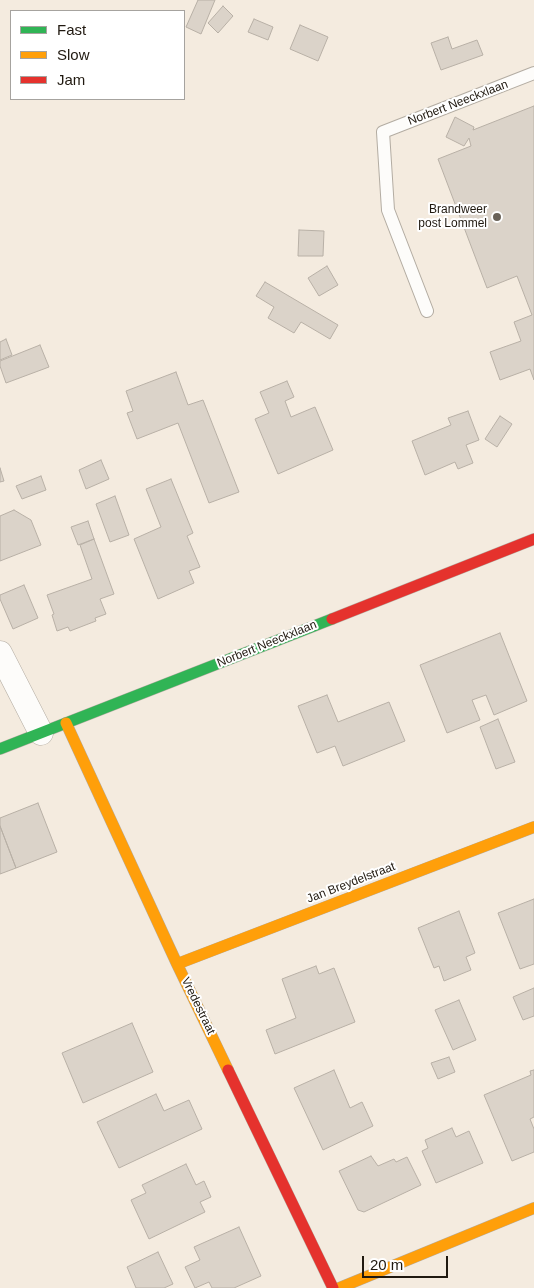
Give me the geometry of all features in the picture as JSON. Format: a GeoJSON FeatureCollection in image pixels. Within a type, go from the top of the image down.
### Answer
{"type":"FeatureCollection","features":[{"type":"Feature","properties":{"kind":"street","name":"Norbert Neeckxlaan"},"geometry":{"type":"LineString","coordinates":[[0,748],[534,539]]}},
{"type":"Feature","properties":{"kind":"street"},"geometry":{"type":"LineString","coordinates":[[0,653],[41,732]]}},
{"type":"Feature","properties":{"kind":"street","name":"Vredestraat"},"geometry":{"type":"LineString","coordinates":[[66,723],[178,964],[333,1288]]}},
{"type":"Feature","properties":{"kind":"street","name":"Jan Breydelstraat"},"geometry":{"type":"LineString","coordinates":[[178,964],[534,827]]}},
{"type":"Feature","properties":{"kind":"street"},"geometry":{"type":"LineString","coordinates":[[339,1288],[534,1208]]}},
{"type":"Feature","properties":{"kind":"lane","name":"Norbert Neeckxlaan"},"geometry":{"type":"LineString","coordinates":[[427,311],[388,210],[383,132],[534,73]]}},
{"type":"Feature","properties":{"kind":"building"},"geometry":{"type":"Polygon","coordinates":[[[198,0],[215,0],[201,34],[186,27],[198,0]]]}},
{"type":"Feature","properties":{"kind":"building"},"geometry":{"type":"Polygon","coordinates":[[[223,6],[233,16],[218,33],[208,23],[223,6]]]}},
{"type":"Feature","properties":{"kind":"building"},"geometry":{"type":"Polygon","coordinates":[[[254,19],[273,27],[268,40],[248,32],[254,19]]]}},
{"type":"Feature","properties":{"kind":"building"},"geometry":{"type":"Polygon","coordinates":[[[300,25],[328,37],[318,61],[290,49],[300,25]]]}},
{"type":"Feature","properties":{"kind":"building"},"geometry":{"type":"Polygon","coordinates":[[[448,37],[452,49],[477,40],[483,55],[441,70],[431,43],[448,37]]]}},
{"type":"Feature","properties":{"kind":"building","name":"Brandweer post Lommel"},"geometry":{"type":"Polygon","coordinates":[[[534,106],[534,380],[530,369],[500,380],[490,352],[521,341],[514,322],[532,315],[517,276],[487,288],[438,159],[471,146],[469,138],[464,146],[446,137],[455,117],[474,127],[473,130],[534,106]]]}},
{"type":"Feature","properties":{"kind":"building"},"geometry":{"type":"Polygon","coordinates":[[[299,230],[324,231],[323,256],[298,256],[299,230]]]}},
{"type":"Feature","properties":{"kind":"building"},"geometry":{"type":"Polygon","coordinates":[[[327,266],[338,285],[319,296],[308,278],[327,266]]]}},
{"type":"Feature","properties":{"kind":"building"},"geometry":{"type":"Polygon","coordinates":[[[265,282],[338,325],[330,339],[301,322],[294,333],[268,318],[274,307],[256,296],[265,282]]]}},
{"type":"Feature","properties":{"kind":"building"},"geometry":{"type":"Polygon","coordinates":[[[6,339],[12,355],[0,360],[0,342],[6,339]]]}},
{"type":"Feature","properties":{"kind":"building"},"geometry":{"type":"Polygon","coordinates":[[[40,345],[49,367],[6,383],[0,361],[40,345]]]}},
{"type":"Feature","properties":{"kind":"building"},"geometry":{"type":"Polygon","coordinates":[[[176,372],[188,405],[203,400],[239,492],[209,503],[178,423],[137,439],[127,413],[133,411],[126,391],[176,372]]]}},
{"type":"Feature","properties":{"kind":"building"},"geometry":{"type":"Polygon","coordinates":[[[287,381],[294,397],[285,401],[291,417],[315,407],[333,450],[278,474],[255,419],[269,413],[260,392],[287,381]]]}},
{"type":"Feature","properties":{"kind":"building"},"geometry":{"type":"Polygon","coordinates":[[[468,411],[479,440],[466,445],[473,463],[458,469],[455,462],[425,475],[412,441],[451,425],[448,418],[468,411]]]}},
{"type":"Feature","properties":{"kind":"building"},"geometry":{"type":"Polygon","coordinates":[[[500,416],[512,424],[497,447],[485,439],[500,416]]]}},
{"type":"Feature","properties":{"kind":"building"},"geometry":{"type":"Polygon","coordinates":[[[101,460],[109,479],[86,489],[79,470],[101,460]]]}},
{"type":"Feature","properties":{"kind":"building"},"geometry":{"type":"Polygon","coordinates":[[[0,468],[4,481],[0,482],[0,468]]]}},
{"type":"Feature","properties":{"kind":"building"},"geometry":{"type":"Polygon","coordinates":[[[41,476],[46,490],[22,499],[16,486],[41,476]]]}},
{"type":"Feature","properties":{"kind":"building"},"geometry":{"type":"Polygon","coordinates":[[[171,479],[193,533],[187,536],[200,567],[189,571],[194,583],[158,599],[134,539],[161,527],[146,489],[171,479]]]}},
{"type":"Feature","properties":{"kind":"building"},"geometry":{"type":"Polygon","coordinates":[[[115,496],[129,535],[110,542],[96,504],[115,496]]]}},
{"type":"Feature","properties":{"kind":"building"},"geometry":{"type":"Polygon","coordinates":[[[14,510],[31,520],[41,545],[0,561],[0,516],[14,510]]]}},
{"type":"Feature","properties":{"kind":"building"},"geometry":{"type":"Polygon","coordinates":[[[88,521],[94,539],[78,545],[71,527],[88,521]]]}},
{"type":"Feature","properties":{"kind":"building"},"geometry":{"type":"Polygon","coordinates":[[[94,539],[114,594],[100,599],[106,614],[95,618],[96,621],[70,631],[68,627],[57,631],[52,615],[54,614],[47,595],[92,579],[80,545],[94,539]]]}},
{"type":"Feature","properties":{"kind":"building"},"geometry":{"type":"Polygon","coordinates":[[[24,585],[38,618],[13,629],[0,595],[24,585]]]}},
{"type":"Feature","properties":{"kind":"building"},"geometry":{"type":"Polygon","coordinates":[[[500,633],[527,701],[494,715],[486,695],[472,700],[480,720],[447,733],[420,665],[500,633]]]}},
{"type":"Feature","properties":{"kind":"building"},"geometry":{"type":"Polygon","coordinates":[[[327,695],[338,722],[389,702],[405,741],[343,766],[335,746],[317,753],[298,706],[327,695]]]}},
{"type":"Feature","properties":{"kind":"building"},"geometry":{"type":"Polygon","coordinates":[[[498,719],[515,762],[496,769],[480,727],[498,719]]]}},
{"type":"Feature","properties":{"kind":"building"},"geometry":{"type":"Polygon","coordinates":[[[38,803],[57,852],[16,868],[0,826],[0,818],[38,803]]]}},
{"type":"Feature","properties":{"kind":"building"},"geometry":{"type":"Polygon","coordinates":[[[0,826],[16,868],[0,874],[0,826]]]}},
{"type":"Feature","properties":{"kind":"building"},"geometry":{"type":"Polygon","coordinates":[[[534,899],[534,964],[520,969],[498,913],[534,899]]]}},
{"type":"Feature","properties":{"kind":"building"},"geometry":{"type":"Polygon","coordinates":[[[459,911],[475,953],[466,957],[471,970],[444,981],[439,966],[434,968],[418,928],[459,911]]]}},
{"type":"Feature","properties":{"kind":"building"},"geometry":{"type":"Polygon","coordinates":[[[316,966],[319,974],[334,968],[355,1022],[275,1054],[266,1030],[296,1018],[282,979],[316,966]]]}},
{"type":"Feature","properties":{"kind":"building"},"geometry":{"type":"Polygon","coordinates":[[[534,988],[534,1016],[523,1020],[513,997],[534,988]]]}},
{"type":"Feature","properties":{"kind":"building"},"geometry":{"type":"Polygon","coordinates":[[[459,1000],[476,1040],[453,1050],[435,1010],[459,1000]]]}},
{"type":"Feature","properties":{"kind":"building"},"geometry":{"type":"Polygon","coordinates":[[[132,1023],[153,1072],[83,1103],[62,1053],[132,1023]]]}},
{"type":"Feature","properties":{"kind":"building"},"geometry":{"type":"Polygon","coordinates":[[[449,1057],[455,1072],[438,1079],[431,1063],[449,1057]]]}},
{"type":"Feature","properties":{"kind":"building"},"geometry":{"type":"Polygon","coordinates":[[[334,1070],[350,1108],[362,1102],[373,1126],[323,1150],[294,1088],[334,1070]]]}},
{"type":"Feature","properties":{"kind":"building"},"geometry":{"type":"Polygon","coordinates":[[[534,1070],[534,1117],[530,1119],[534,1129],[534,1152],[512,1161],[484,1095],[531,1075],[530,1071],[534,1070]]]}},
{"type":"Feature","properties":{"kind":"building"},"geometry":{"type":"Polygon","coordinates":[[[156,1094],[164,1111],[189,1100],[202,1129],[119,1168],[97,1122],[156,1094]]]}},
{"type":"Feature","properties":{"kind":"building"},"geometry":{"type":"Polygon","coordinates":[[[452,1128],[456,1137],[469,1131],[483,1163],[436,1183],[422,1151],[428,1148],[425,1140],[452,1128]]]}},
{"type":"Feature","properties":{"kind":"building"},"geometry":{"type":"Polygon","coordinates":[[[371,1156],[378,1166],[394,1159],[396,1162],[407,1157],[421,1185],[364,1212],[358,1210],[339,1171],[371,1156]]]}},
{"type":"Feature","properties":{"kind":"building"},"geometry":{"type":"Polygon","coordinates":[[[186,1164],[196,1185],[204,1181],[211,1197],[200,1202],[205,1212],[149,1239],[131,1200],[146,1193],[142,1185],[186,1164]]]}},
{"type":"Feature","properties":{"kind":"building"},"geometry":{"type":"Polygon","coordinates":[[[239,1227],[261,1276],[234,1288],[212,1288],[209,1282],[195,1288],[185,1267],[200,1260],[194,1247],[239,1227]]]}},
{"type":"Feature","properties":{"kind":"building"},"geometry":{"type":"Polygon","coordinates":[[[158,1252],[173,1284],[164,1288],[136,1288],[127,1267],[158,1252]]]}},
{"type":"Feature","properties":{"kind":"traffic: fast"},"geometry":{"type":"LineString","coordinates":[[0,749],[332,619]]}},
{"type":"Feature","properties":{"kind":"traffic: slow"},"geometry":{"type":"LineString","coordinates":[[66,723],[228,1070]]}},
{"type":"Feature","properties":{"kind":"traffic: slow"},"geometry":{"type":"LineString","coordinates":[[177,964],[534,827]]}},
{"type":"Feature","properties":{"kind":"traffic: slow"},"geometry":{"type":"LineString","coordinates":[[339,1288],[534,1208]]}},
{"type":"Feature","properties":{"kind":"traffic: jam"},"geometry":{"type":"LineString","coordinates":[[332,619],[534,539]]}},
{"type":"Feature","properties":{"kind":"traffic: jam"},"geometry":{"type":"LineString","coordinates":[[228,1070],[333,1288]]}},
{"type":"Feature","properties":{"kind":"place","name":"Brandweer post Lommel"},"geometry":{"type":"Point","coordinates":[497,217]}}]}
